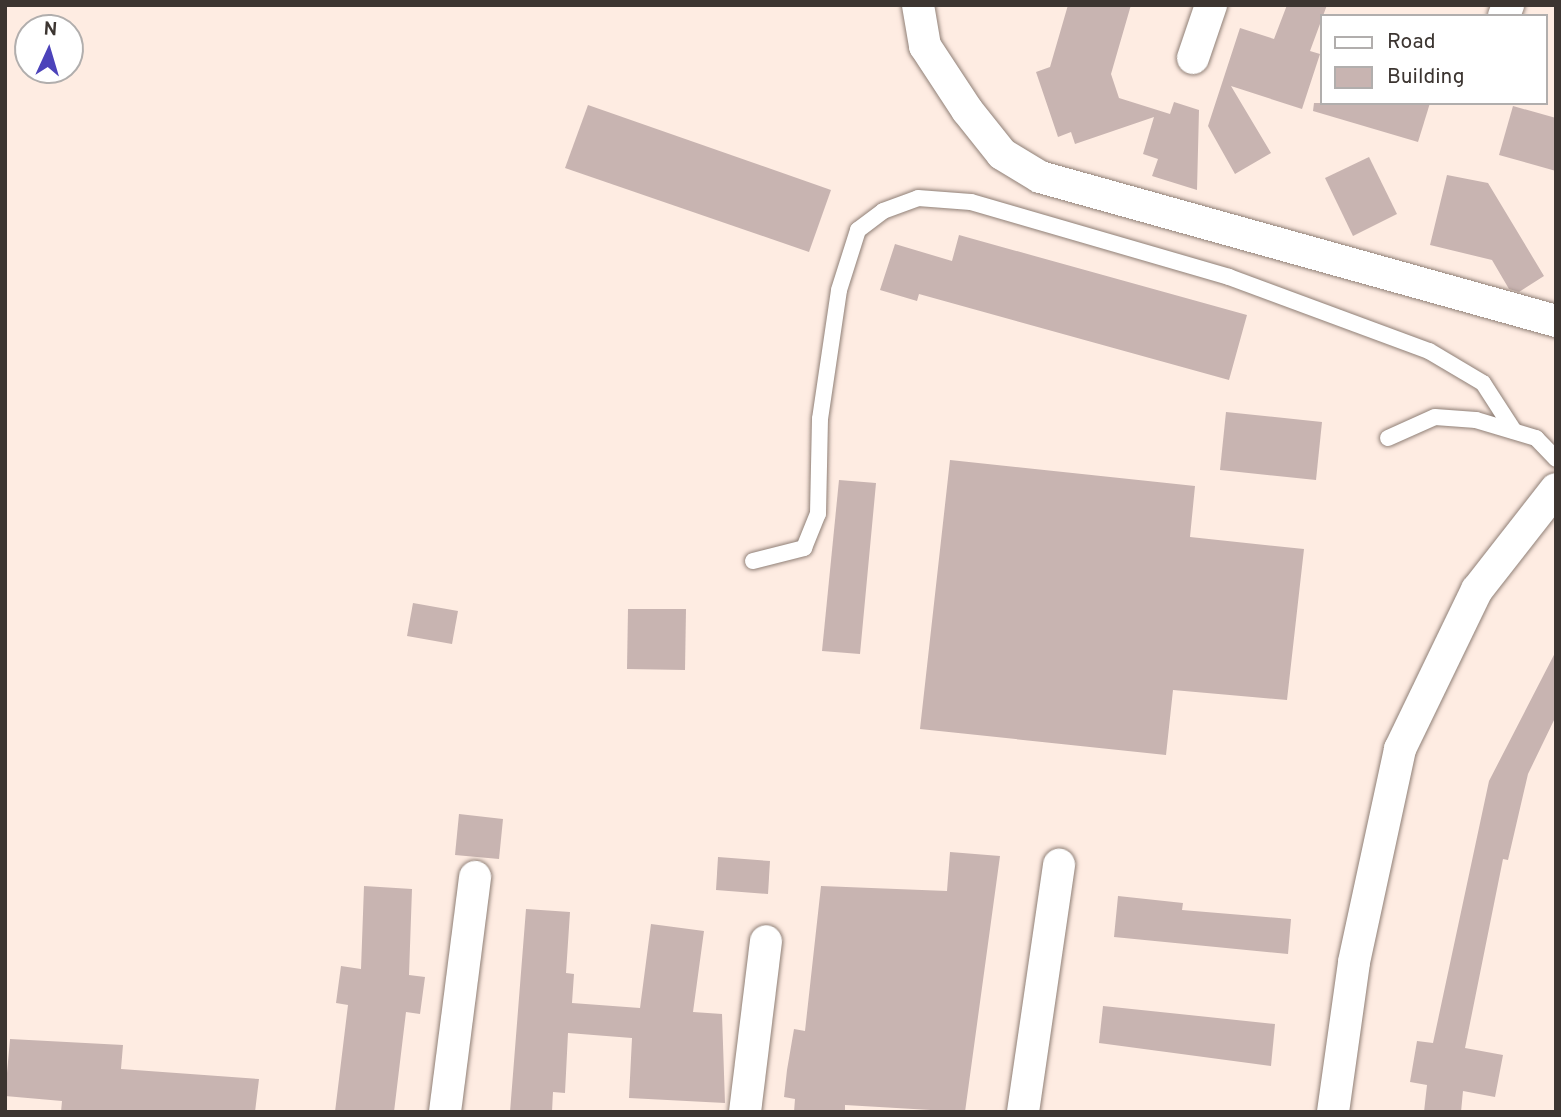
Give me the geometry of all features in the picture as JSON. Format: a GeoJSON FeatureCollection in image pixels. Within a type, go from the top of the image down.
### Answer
{"type":"FeatureCollection","features":[{"type":"Feature","properties":{"kind":"street"},"geometry":{"type":"LineString","coordinates":[[918,5],[925,46],[967,110],[1002,154],[1040,177],[1556,321]]}},
{"type":"Feature","properties":{"kind":"street"},"geometry":{"type":"LineString","coordinates":[[1193,58],[1211,5]]}},
{"type":"Feature","properties":{"kind":"street"},"geometry":{"type":"LineString","coordinates":[[1333,1112],[1354,962],[1400,749],[1477,590],[1556,489]]}},
{"type":"Feature","properties":{"kind":"street"},"geometry":{"type":"LineString","coordinates":[[1023,1112],[1059,865]]}},
{"type":"Feature","properties":{"kind":"street"},"geometry":{"type":"LineString","coordinates":[[445,1112],[475,877]]}},
{"type":"Feature","properties":{"kind":"street"},"geometry":{"type":"LineString","coordinates":[[746,1112],[766,940]]}},
{"type":"Feature","properties":{"kind":"lane"},"geometry":{"type":"LineString","coordinates":[[753,561],[804,548],[818,514],[820,419],[839,290],[858,230],[883,211],[918,198],[971,202],[1229,277],[1429,351],[1483,383],[1514,431]]}},
{"type":"Feature","properties":{"kind":"lane"},"geometry":{"type":"LineString","coordinates":[[1388,438],[1436,417],[1514,431],[1536,438],[1556,459]]}},
{"type":"Feature","properties":{"kind":"building"},"geometry":{"type":"Polygon","coordinates":[[[1068,5],[1131,5],[1111,74],[1119,98],[1170,114],[1174,102],[1199,110],[1197,190],[1152,176],[1158,159],[1143,154],[1154,117],[1075,144],[1071,132],[1058,137],[1036,72],[1050,67],[1068,5]]]}},
{"type":"Feature","properties":{"kind":"building"},"geometry":{"type":"Polygon","coordinates":[[[1287,5],[1327,5],[1324,14],[1320,14],[1320,24],[1310,51],[1320,54],[1302,109],[1231,86],[1271,153],[1235,174],[1208,126],[1240,28],[1274,39],[1287,5]]]}},
{"type":"Feature","properties":{"kind":"building"},"geometry":{"type":"Polygon","coordinates":[[[1314,103],[1429,105],[1418,142],[1313,111],[1314,103]]]}},
{"type":"Feature","properties":{"kind":"building"},"geometry":{"type":"Polygon","coordinates":[[[588,105],[831,190],[809,252],[565,168],[588,105]]]}},
{"type":"Feature","properties":{"kind":"building"},"geometry":{"type":"Polygon","coordinates":[[[1513,106],[1556,118],[1556,171],[1499,155],[1513,106]]]}},
{"type":"Feature","properties":{"kind":"building"},"geometry":{"type":"Polygon","coordinates":[[[1369,157],[1397,214],[1353,236],[1325,178],[1369,157]]]}},
{"type":"Feature","properties":{"kind":"building"},"geometry":{"type":"Polygon","coordinates":[[[1447,175],[1488,183],[1544,276],[1519,292],[1509,289],[1492,260],[1430,245],[1447,175]]]}},
{"type":"Feature","properties":{"kind":"building"},"geometry":{"type":"Polygon","coordinates":[[[959,235],[1247,315],[1229,380],[919,294],[917,301],[880,290],[895,244],[952,261],[959,235]]]}},
{"type":"Feature","properties":{"kind":"building"},"geometry":{"type":"Polygon","coordinates":[[[1226,412],[1322,422],[1316,480],[1220,470],[1226,412]]]}},
{"type":"Feature","properties":{"kind":"building"},"geometry":{"type":"Polygon","coordinates":[[[950,460],[1195,486],[1190,537],[1304,549],[1287,700],[1173,690],[1166,755],[920,729],[950,460]]]}},
{"type":"Feature","properties":{"kind":"building"},"geometry":{"type":"Polygon","coordinates":[[[839,480],[876,483],[860,654],[822,651],[839,480]]]}},
{"type":"Feature","properties":{"kind":"building"},"geometry":{"type":"Polygon","coordinates":[[[413,603],[458,611],[452,644],[407,636],[413,603]]]}},
{"type":"Feature","properties":{"kind":"building"},"geometry":{"type":"Polygon","coordinates":[[[628,609],[686,609],[685,670],[627,669],[628,609]]]}},
{"type":"Feature","properties":{"kind":"building"},"geometry":{"type":"Polygon","coordinates":[[[1556,651],[1556,716],[1528,774],[1508,860],[1503,859],[1465,1048],[1503,1055],[1495,1097],[1463,1091],[1461,1112],[1424,1112],[1427,1085],[1410,1082],[1417,1041],[1433,1043],[1489,781],[1556,651]]]}},
{"type":"Feature","properties":{"kind":"building"},"geometry":{"type":"Polygon","coordinates":[[[459,814],[503,819],[499,859],[455,855],[459,814]]]}},
{"type":"Feature","properties":{"kind":"building"},"geometry":{"type":"Polygon","coordinates":[[[950,852],[1000,856],[965,1112],[845,1105],[845,1112],[794,1112],[795,1099],[784,1097],[787,1070],[794,1029],[805,1031],[821,886],[947,891],[950,852]]]}},
{"type":"Feature","properties":{"kind":"building"},"geometry":{"type":"Polygon","coordinates":[[[718,857],[770,861],[768,894],[716,890],[718,857]]]}},
{"type":"Feature","properties":{"kind":"building"},"geometry":{"type":"Polygon","coordinates":[[[364,886],[412,889],[409,975],[425,977],[420,1014],[406,1012],[394,1112],[335,1112],[348,1005],[336,1003],[341,966],[361,969],[364,886]]]}},
{"type":"Feature","properties":{"kind":"building"},"geometry":{"type":"Polygon","coordinates":[[[1118,896],[1183,903],[1182,910],[1291,919],[1288,954],[1114,937],[1118,896]]]}},
{"type":"Feature","properties":{"kind":"building"},"geometry":{"type":"Polygon","coordinates":[[[526,909],[570,912],[566,973],[574,974],[572,1003],[640,1008],[651,924],[704,931],[693,1012],[722,1014],[725,1103],[629,1098],[632,1038],[568,1033],[565,1093],[553,1092],[552,1112],[510,1112],[526,909]]]}},
{"type":"Feature","properties":{"kind":"building"},"geometry":{"type":"Polygon","coordinates":[[[1103,1006],[1275,1024],[1271,1066],[1099,1043],[1103,1006]]]}},
{"type":"Feature","properties":{"kind":"building"},"geometry":{"type":"Polygon","coordinates":[[[10,1039],[123,1045],[121,1069],[259,1079],[255,1112],[61,1112],[62,1101],[5,1096],[10,1039]]]}}]}
